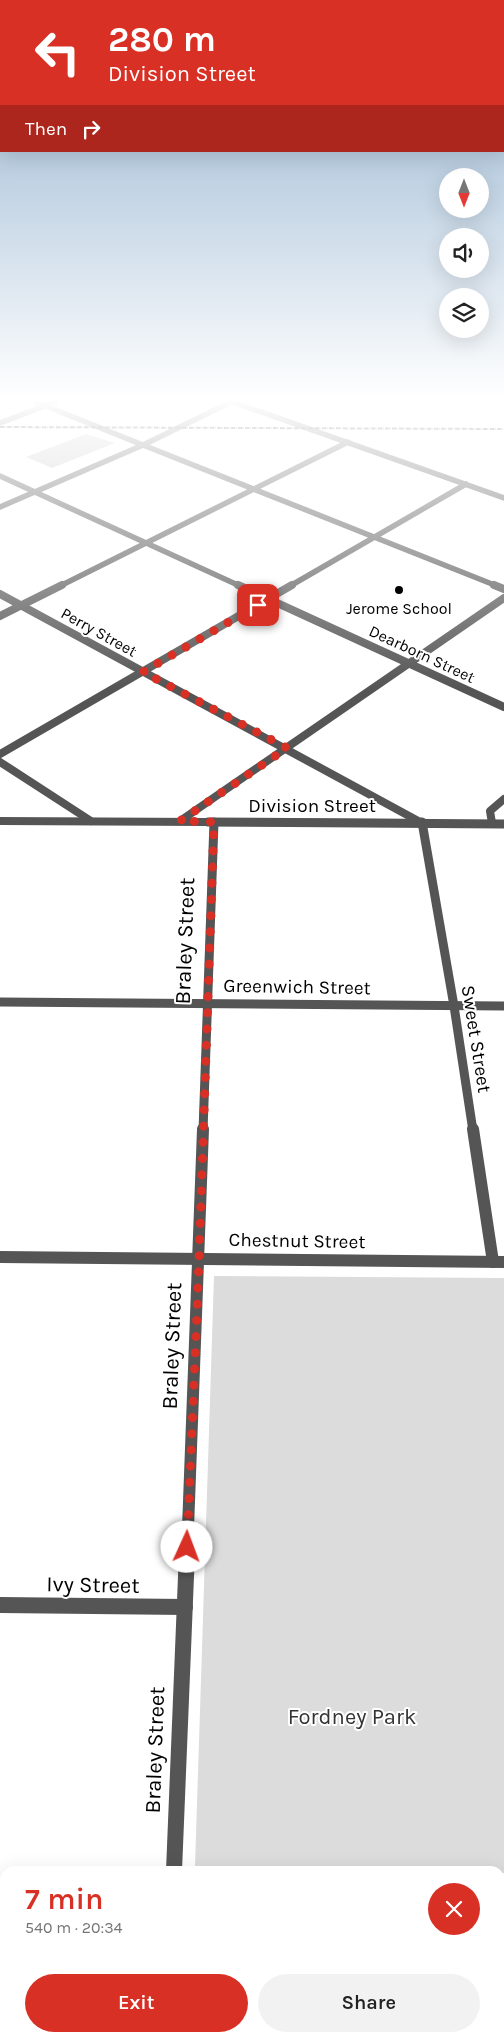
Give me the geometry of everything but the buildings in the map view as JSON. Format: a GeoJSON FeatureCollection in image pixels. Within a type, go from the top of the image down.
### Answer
{"type":"FeatureCollection","features":[{"type":"Feature","properties":{"kind":"street"},"geometry":{"type":"LineString","coordinates":[[0,507],[23,497]]}},
{"type":"Feature","properties":{"kind":"street","name":"Dearborn Street"},"geometry":{"type":"LineString","coordinates":[[47,497],[504,707]]}},
{"type":"Feature","properties":{"kind":"street"},"geometry":{"type":"LineString","coordinates":[[0,616],[240,497]]}},
{"type":"Feature","properties":{"kind":"street"},"geometry":{"type":"LineString","coordinates":[[273,497],[504,589]]}},
{"type":"Feature","properties":{"kind":"street"},"geometry":{"type":"LineString","coordinates":[[0,754],[443,497]]}},
{"type":"Feature","properties":{"kind":"street","name":"Perry Street"},"geometry":{"type":"LineString","coordinates":[[0,594],[422,822]]}},
{"type":"Feature","properties":{"kind":"street"},"geometry":{"type":"LineString","coordinates":[[180,821],[504,598]]}},
{"type":"Feature","properties":{"kind":"street"},"geometry":{"type":"LineString","coordinates":[[0,762],[91,821]]}},
{"type":"Feature","properties":{"kind":"street"},"geometry":{"type":"LineString","coordinates":[[492,824],[490,811],[504,799]]}},
{"type":"Feature","properties":{"kind":"street","name":"Division Street"},"geometry":{"type":"LineString","coordinates":[[0,821],[422,822],[504,824]]}},
{"type":"Feature","properties":{"kind":"street","name":"Braley Street"},"geometry":{"type":"LineString","coordinates":[[174,1866],[199,1258],[206,1003],[214,822]]}},
{"type":"Feature","properties":{"kind":"street","name":"Sweet Street"},"geometry":{"type":"LineString","coordinates":[[422,822],[498,1262]]}},
{"type":"Feature","properties":{"kind":"street","name":"Greenwich Street"},"geometry":{"type":"LineString","coordinates":[[0,1002],[504,1006]]}},
{"type":"Feature","properties":{"kind":"street","name":"Chestnut Street"},"geometry":{"type":"LineString","coordinates":[[0,1258],[199,1258],[498,1262]]}},
{"type":"Feature","properties":{"kind":"street","name":"Ivy Street"},"geometry":{"type":"LineString","coordinates":[[0,1605],[185,1607]]}},
{"type":"Feature","properties":{"kind":"green space","name":"Fordney Park"},"geometry":{"type":"Polygon","coordinates":[[[214,1276],[504,1278],[504,1866],[195,1866],[214,1276]]]}},
{"type":"Feature","properties":{"kind":"place","name":"Jerome School"},"geometry":{"type":"Point","coordinates":[399,590]}},
{"type":"Feature","properties":{"kind":"route"},"geometry":{"type":"LineString","coordinates":[[187,1547],[214,822],[180,821],[287,748],[143,672],[258,605]]}}]}
